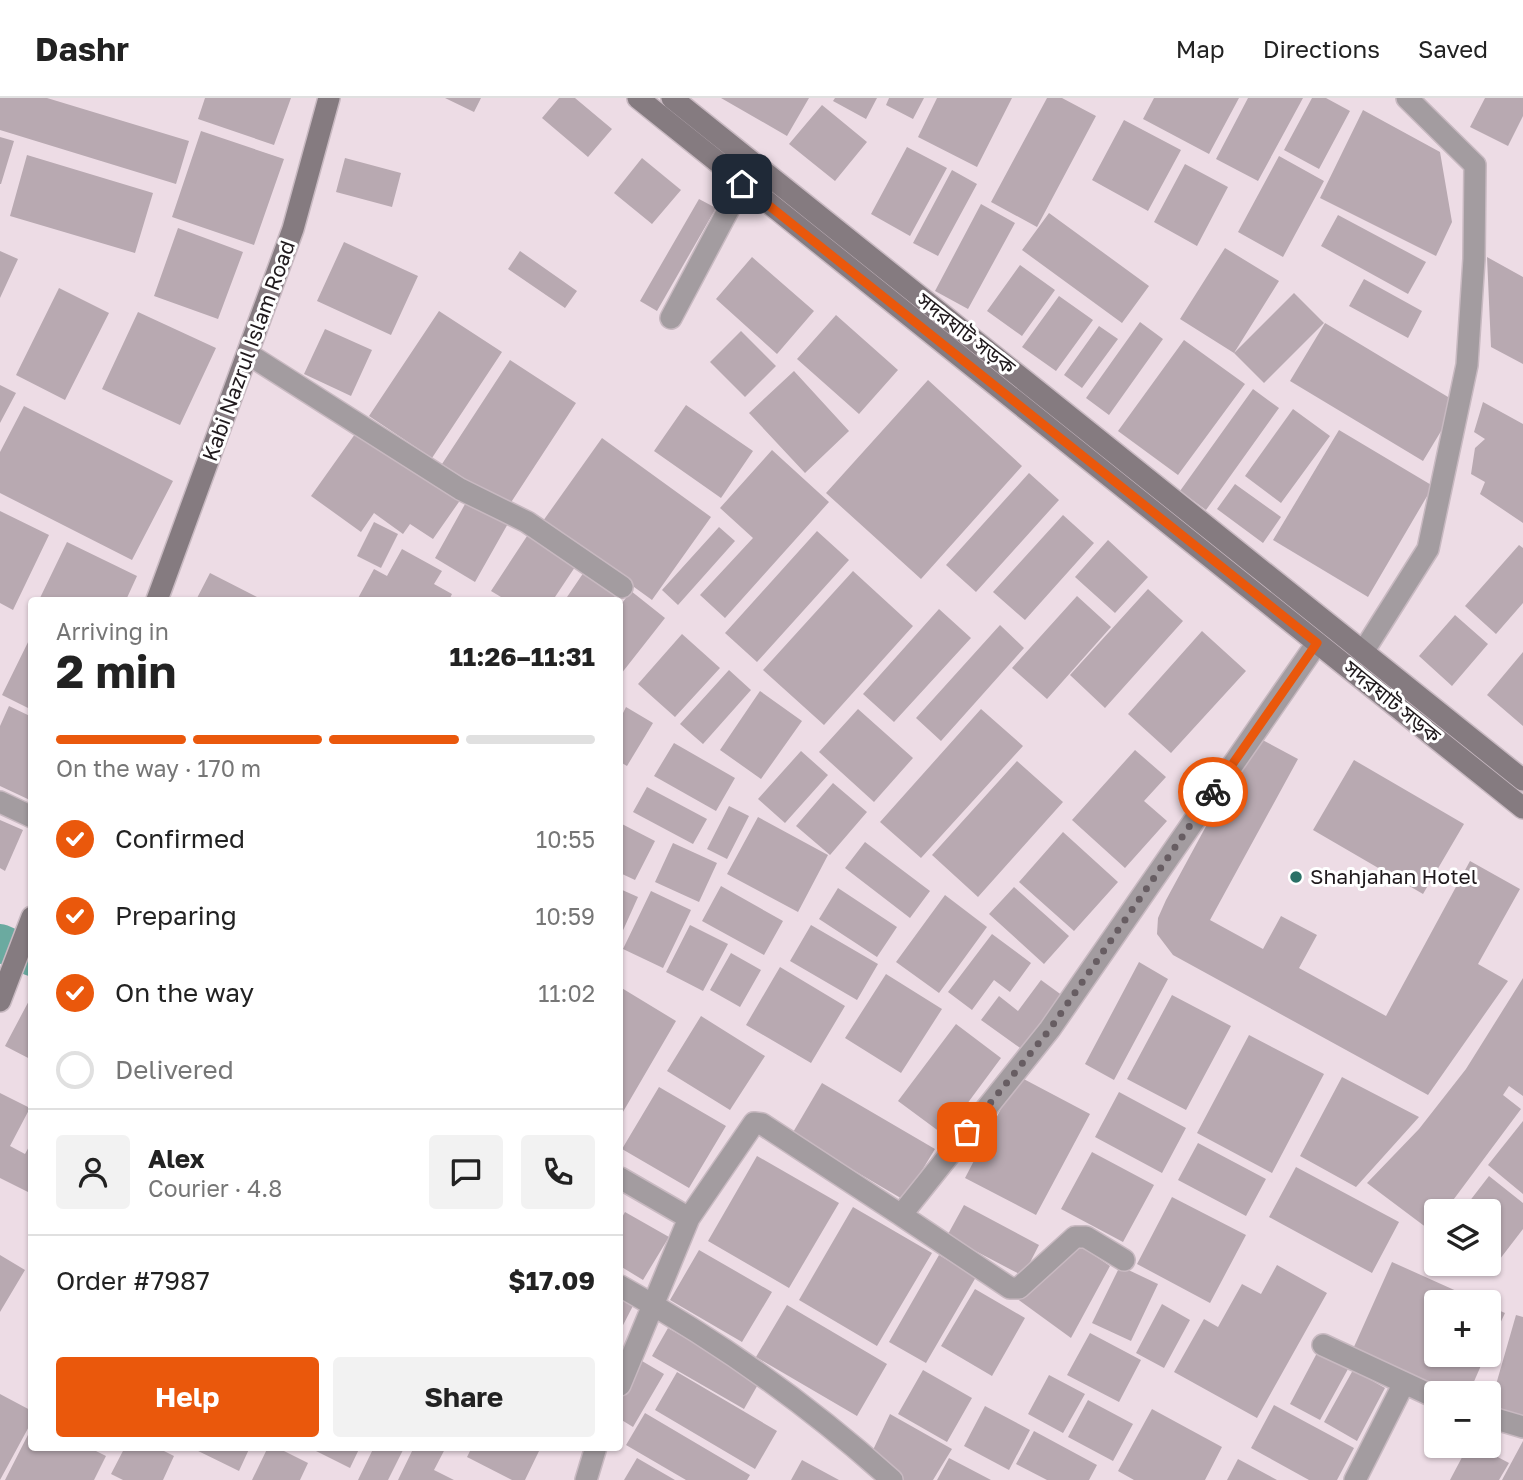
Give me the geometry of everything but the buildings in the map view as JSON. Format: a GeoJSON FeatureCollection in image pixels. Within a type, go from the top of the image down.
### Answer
{"type":"FeatureCollection","features":[{"type":"Feature","properties":{"kind":"main road","name":"Kabi Nazrul Islam Road"},"geometry":{"type":"LineString","coordinates":[[158,597],[293,229],[329,98]]}},
{"type":"Feature","properties":{"kind":"main road","name":"সদরঘাট সড়ক"},"geometry":{"type":"LineString","coordinates":[[638,98],[1523,808]]}},
{"type":"Feature","properties":{"kind":"main road","name":"সদরঘাট সড়ক"},"geometry":{"type":"LineString","coordinates":[[672,98],[1523,780]]}},
{"type":"Feature","properties":{"kind":"main road"},"geometry":{"type":"LineString","coordinates":[[0,1001],[28,926]]}},
{"type":"Feature","properties":{"kind":"street"},"geometry":{"type":"LineString","coordinates":[[1363,652],[1428,549],[1467,365],[1474,259],[1475,165],[1407,98]]}},
{"type":"Feature","properties":{"kind":"street"},"geometry":{"type":"LineString","coordinates":[[671,318],[742,184]]}},
{"type":"Feature","properties":{"kind":"street"},"geometry":{"type":"LineString","coordinates":[[248,354],[460,489],[527,522],[622,587]]}},
{"type":"Feature","properties":{"kind":"street"},"geometry":{"type":"LineString","coordinates":[[901,1215],[1050,1029],[1317,643]]}},
{"type":"Feature","properties":{"kind":"street"},"geometry":{"type":"LineString","coordinates":[[0,802],[28,815]]}},
{"type":"Feature","properties":{"kind":"street"},"geometry":{"type":"LineString","coordinates":[[623,1378],[689,1218],[754,1123],[762,1124],[1010,1289],[1019,1288],[1075,1237],[1086,1237],[1124,1260]]}},
{"type":"Feature","properties":{"kind":"street"},"geometry":{"type":"LineString","coordinates":[[623,1180],[689,1218]]}},
{"type":"Feature","properties":{"kind":"street"},"geometry":{"type":"LineString","coordinates":[[623,1288],[654,1304],[779,1387],[845,1437],[892,1480]]}},
{"type":"Feature","properties":{"kind":"street"},"geometry":{"type":"LineString","coordinates":[[1323,1345],[1424,1392]]}},
{"type":"Feature","properties":{"kind":"street"},"geometry":{"type":"LineString","coordinates":[[1355,1480],[1404,1383]]}},
{"type":"Feature","properties":{"kind":"street"},"geometry":{"type":"LineString","coordinates":[[1501,1421],[1523,1427]]}},
{"type":"Feature","properties":{"kind":"street"},"geometry":{"type":"LineString","coordinates":[[586,1480],[595,1451]]}},
{"type":"Feature","properties":{"kind":"waterway"},"geometry":{"type":"LineString","coordinates":[[0,943],[28,955]]}},
{"type":"Feature","properties":{"kind":"way so far"},"geometry":{"type":"LineString","coordinates":[[967,1132],[1050,1029],[1213,792]]}},
{"type":"Feature","properties":{"kind":"place","name":"Shahjahan Hotel"},"geometry":{"type":"Point","coordinates":[1296,877]}},
{"type":"Feature","properties":{"kind":"route"},"geometry":{"type":"LineString","coordinates":[[742,184],[1317,643],[1213,792]]}}]}
